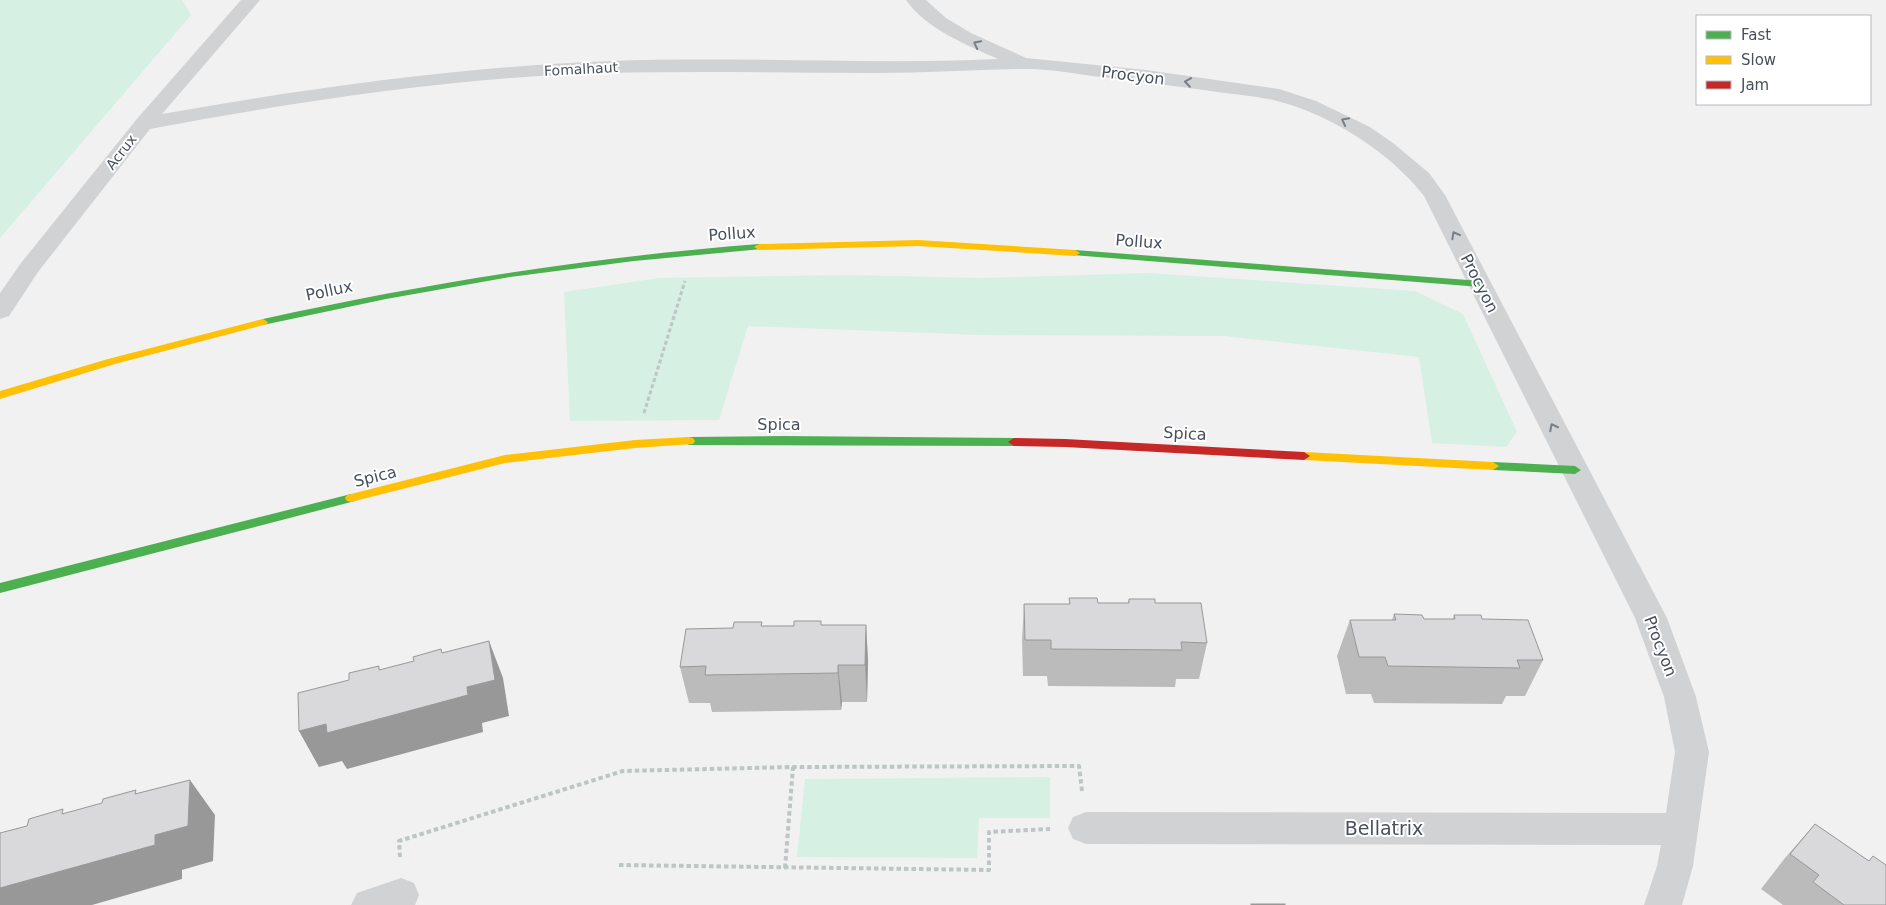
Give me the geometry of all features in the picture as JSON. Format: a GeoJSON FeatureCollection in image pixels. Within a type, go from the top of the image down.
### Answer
{"type":"FeatureCollection","features":[{"type":"Feature","properties":{"kind":"street","name":"Acrux"},"geometry":{"type":"LineString","coordinates":[[0,310],[29,268],[143,124],[251,0]]}},
{"type":"Feature","properties":{"kind":"street","name":"Procyon"},"geometry":{"type":"LineString","coordinates":[[915,0],[940,22],[964,37],[1022,63],[1146,76],[1279,95],[1337,117],[1386,147],[1421,178],[1434,195],[1481,284],[1651,618],[1680,697],[1692,752],[1675,866],[1663,905]]}},
{"type":"Feature","properties":{"kind":"street","name":"Fomalhaut"},"geometry":{"type":"LineString","coordinates":[[143,124],[329,92],[538,70],[671,65],[964,67],[1022,63]]}},
{"type":"Feature","properties":{"kind":"street","name":"Pollux"},"geometry":{"type":"LineString","coordinates":[[0,395],[146,351],[325,306],[514,272],[694,251],[770,246],[922,243],[1134,257],[1481,284]]}},
{"type":"Feature","properties":{"kind":"street","name":"Spica"},"geometry":{"type":"LineString","coordinates":[[0,588],[505,459],[635,444],[710,440],[1065,443],[1575,470]]}},
{"type":"Feature","properties":{"kind":"street","name":"Bellatrix"},"geometry":{"type":"LineString","coordinates":[[1086,828],[1682,828]]}},
{"type":"Feature","properties":{"kind":"path"},"geometry":{"type":"LineString","coordinates":[[635,444],[694,251]]}},
{"type":"Feature","properties":{"kind":"path"},"geometry":{"type":"LineString","coordinates":[[786,868],[793,766]]}},
{"type":"Feature","properties":{"kind":"path"},"geometry":{"type":"LineString","coordinates":[[386,900],[400,841],[623,771],[793,766],[1079,766],[1086,828],[989,832],[989,870],[619,866]]}},
{"type":"Feature","properties":{"kind":"green space"},"geometry":{"type":"Polygon","coordinates":[[[0,0],[182,0],[191,15],[0,238],[0,0]]]}},
{"type":"Feature","properties":{"kind":"green space"},"geometry":{"type":"Polygon","coordinates":[[[1149,273],[1415,291],[1463,314],[1517,432],[1506,447],[1432,443],[1419,357],[1224,336],[978,335],[748,326],[719,420],[570,421],[564,292],[659,278],[849,275],[980,278],[1149,273]]]}},
{"type":"Feature","properties":{"kind":"green space"},"geometry":{"type":"Polygon","coordinates":[[[1050,777],[1050,818],[979,818],[977,858],[797,857],[805,779],[1050,777]]]}},
{"type":"Feature","properties":{"kind":"building"},"geometry":{"type":"Polygon","coordinates":[[[1069,598],[1097,598],[1098,603],[1129,603],[1129,599],[1155,599],[1155,603],[1201,603],[1207,643],[1181,642],[1182,650],[1051,649],[1051,640],[1025,640],[1024,604],[1070,604],[1069,598]]]}},
{"type":"Feature","properties":{"kind":"building"},"geometry":{"type":"Polygon","coordinates":[[[1394,614],[1422,615],[1424,619],[1455,619],[1454,615],[1481,615],[1482,619],[1528,620],[1543,660],[1517,660],[1520,668],[1388,666],[1385,657],[1359,657],[1350,620],[1396,620],[1394,614]]]}},
{"type":"Feature","properties":{"kind":"building"},"geometry":{"type":"Polygon","coordinates":[[[794,621],[821,621],[821,625],[866,625],[865,665],[838,665],[838,673],[705,675],[706,666],[680,667],[686,629],[733,628],[734,622],[762,622],[761,626],[794,626],[794,621]]]}},
{"type":"Feature","properties":{"kind":"building"},"geometry":{"type":"Polygon","coordinates":[[[489,641],[495,680],[467,687],[468,695],[327,733],[326,724],[299,731],[298,693],[349,680],[349,673],[379,666],[379,670],[414,661],[413,657],[441,649],[442,653],[489,641]]]}},
{"type":"Feature","properties":{"kind":"building"},"geometry":{"type":"Polygon","coordinates":[[[190,780],[188,826],[155,835],[155,845],[0,888],[0,833],[27,826],[29,819],[63,809],[62,814],[102,803],[103,799],[136,790],[135,794],[190,780]]]}},
{"type":"Feature","properties":{"kind":"building"},"geometry":{"type":"Polygon","coordinates":[[[1815,824],[1869,861],[1873,856],[1886,865],[1886,905],[1844,905],[1813,882],[1819,875],[1790,854],[1815,824]]]}},
{"type":"Feature","properties":{"kind":"building"},"geometry":{"type":"Polygon","coordinates":[[[1285,904],[1285,905],[1251,905],[1285,904]]]}},
{"type":"Feature","properties":{"kind":"traffic: fast"},"geometry":{"type":"LineString","coordinates":[[263,322],[386,296],[510,274],[634,258],[759,247]]}},
{"type":"Feature","properties":{"kind":"traffic: fast"},"geometry":{"type":"LineString","coordinates":[[1075,253],[1481,284]]}},
{"type":"Feature","properties":{"kind":"traffic: fast"},"geometry":{"type":"LineString","coordinates":[[689,441],[1014,442]]}},
{"type":"Feature","properties":{"kind":"traffic: fast"},"geometry":{"type":"LineString","coordinates":[[1493,466],[1575,470]]}},
{"type":"Feature","properties":{"kind":"traffic: fast"},"geometry":{"type":"LineString","coordinates":[[0,588],[351,498]]}},
{"type":"Feature","properties":{"kind":"traffic: slow"},"geometry":{"type":"LineString","coordinates":[[759,247],[918,243],[1075,253]]}},
{"type":"Feature","properties":{"kind":"traffic: slow"},"geometry":{"type":"LineString","coordinates":[[0,395],[112,361],[263,322]]}},
{"type":"Feature","properties":{"kind":"traffic: slow"},"geometry":{"type":"LineString","coordinates":[[351,498],[505,459],[635,444],[689,441]]}},
{"type":"Feature","properties":{"kind":"traffic: slow"},"geometry":{"type":"LineString","coordinates":[[1304,456],[1493,466]]}},
{"type":"Feature","properties":{"kind":"traffic: jam"},"geometry":{"type":"LineString","coordinates":[[1014,442],[1304,456]]}}]}
